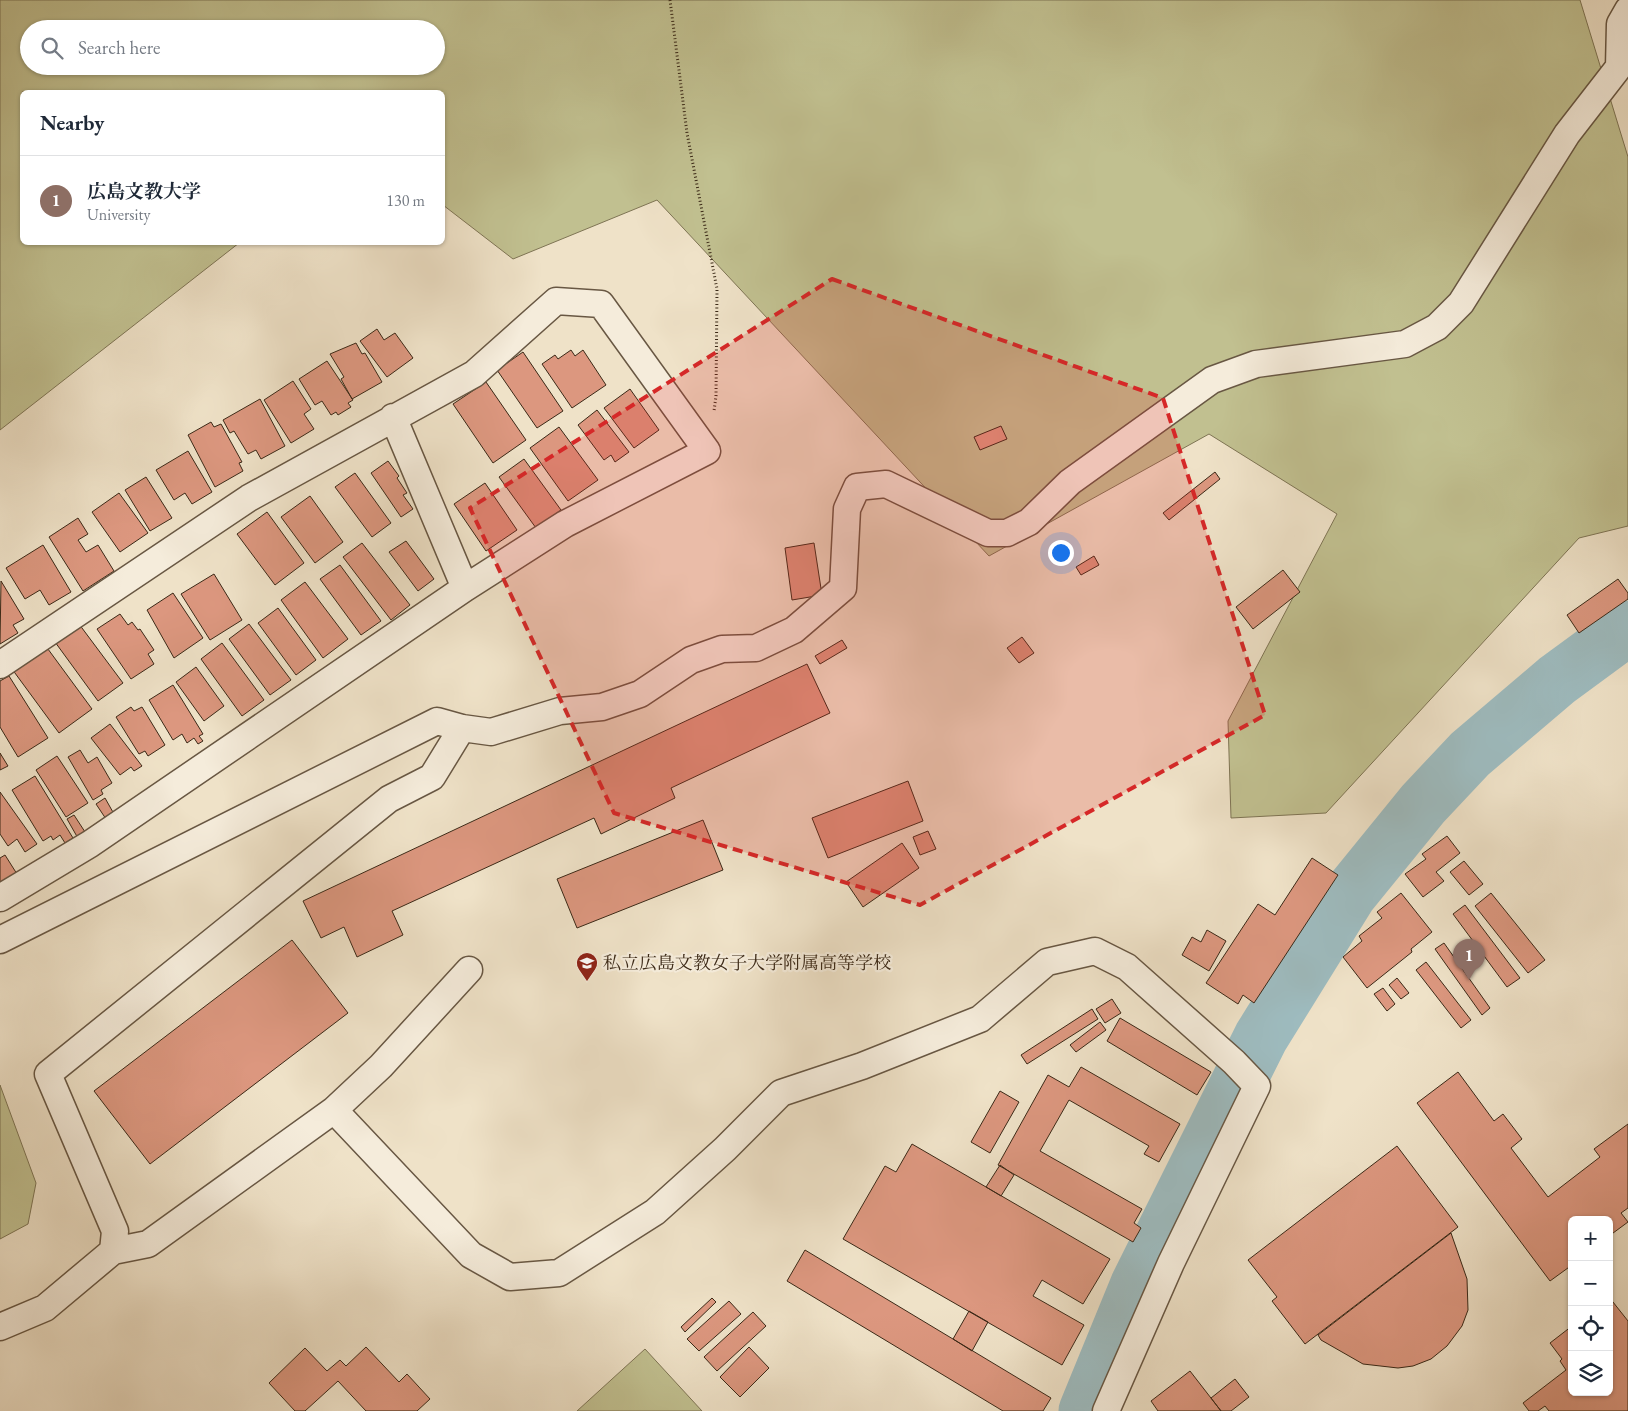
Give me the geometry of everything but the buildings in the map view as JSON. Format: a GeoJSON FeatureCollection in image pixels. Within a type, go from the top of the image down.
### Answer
{"type":"FeatureCollection","features":[{"type":"Feature","properties":{"kind":"street"},"geometry":{"type":"LineString","coordinates":[[0,940],[437,721],[462,728],[491,732],[560,711],[602,706],[640,694],[691,660],[722,649],[756,648],[794,630],[843,588],[846,509],[857,487],[886,484],[988,533],[1007,533],[1029,522],[1070,482],[1212,380],[1256,364],[1405,344],[1437,327],[1461,303],[1567,134],[1619,67],[1620,24],[1628,10]]}},
{"type":"Feature","properties":{"kind":"street"},"geometry":{"type":"LineString","coordinates":[[0,665],[249,498],[474,374],[556,301],[601,304],[707,451],[565,524],[465,588],[90,844],[0,898]]}},
{"type":"Feature","properties":{"kind":"street"},"geometry":{"type":"LineString","coordinates":[[393,417],[465,588]]}},
{"type":"Feature","properties":{"kind":"street"},"geometry":{"type":"LineString","coordinates":[[113,1251],[115,1231],[48,1074],[389,798],[432,777],[462,728]]}},
{"type":"Feature","properties":{"kind":"street"},"geometry":{"type":"LineString","coordinates":[[334,1110],[471,1255],[510,1277],[559,1274],[655,1212],[725,1149],[782,1093],[862,1066],[980,1019],[1047,962],[1095,951],[1127,967],[1234,1062],[1257,1086],[1171,1263],[1106,1411]]}},
{"type":"Feature","properties":{"kind":"street"},"geometry":{"type":"LineString","coordinates":[[0,1328],[45,1308],[113,1251],[148,1244],[334,1110],[381,1066],[470,970]]}},
{"type":"Feature","properties":{"kind":"path"},"geometry":{"type":"LineString","coordinates":[[670,0],[687,133],[717,289],[716,396],[707,451]]}},
{"type":"Feature","properties":{"kind":"highlighted area"},"geometry":{"type":"Polygon","coordinates":[[[832,279],[1163,398],[1265,715],[920,905],[614,813],[470,508],[832,279]]]}},
{"type":"Feature","properties":{"kind":"shaded area"},"geometry":{"type":"Polygon","coordinates":[[[0,0],[1580,0],[1628,157],[1628,526],[1579,538],[1326,813],[1231,818],[1228,721],[1337,514],[1209,434],[989,556],[657,200],[513,259],[445,207],[445,90],[20,90],[20,245],[236,245],[0,430],[0,0]]]}},
{"type":"Feature","properties":{"kind":"shaded area"},"geometry":{"type":"Polygon","coordinates":[[[0,1085],[36,1183],[28,1224],[0,1239],[0,1085]]]}},
{"type":"Feature","properties":{"kind":"shaded area"},"geometry":{"type":"Polygon","coordinates":[[[645,1349],[702,1411],[577,1411],[645,1349]]]}},
{"type":"Feature","properties":{"kind":"waterway"},"geometry":{"type":"LineString","coordinates":[[1086,1411],[1138,1284],[1261,1037],[1349,895],[1423,804],[1470,754],[1557,680],[1628,628]]}},
{"type":"Feature","properties":{"kind":"place","name":"広島文教大学"},"geometry":{"type":"Point","coordinates":[1469,980]}},
{"type":"Feature","properties":{"kind":"place","name":"私立広島文教女子大学附属高等学校"},"geometry":{"type":"Point","coordinates":[587,982]}}]}
